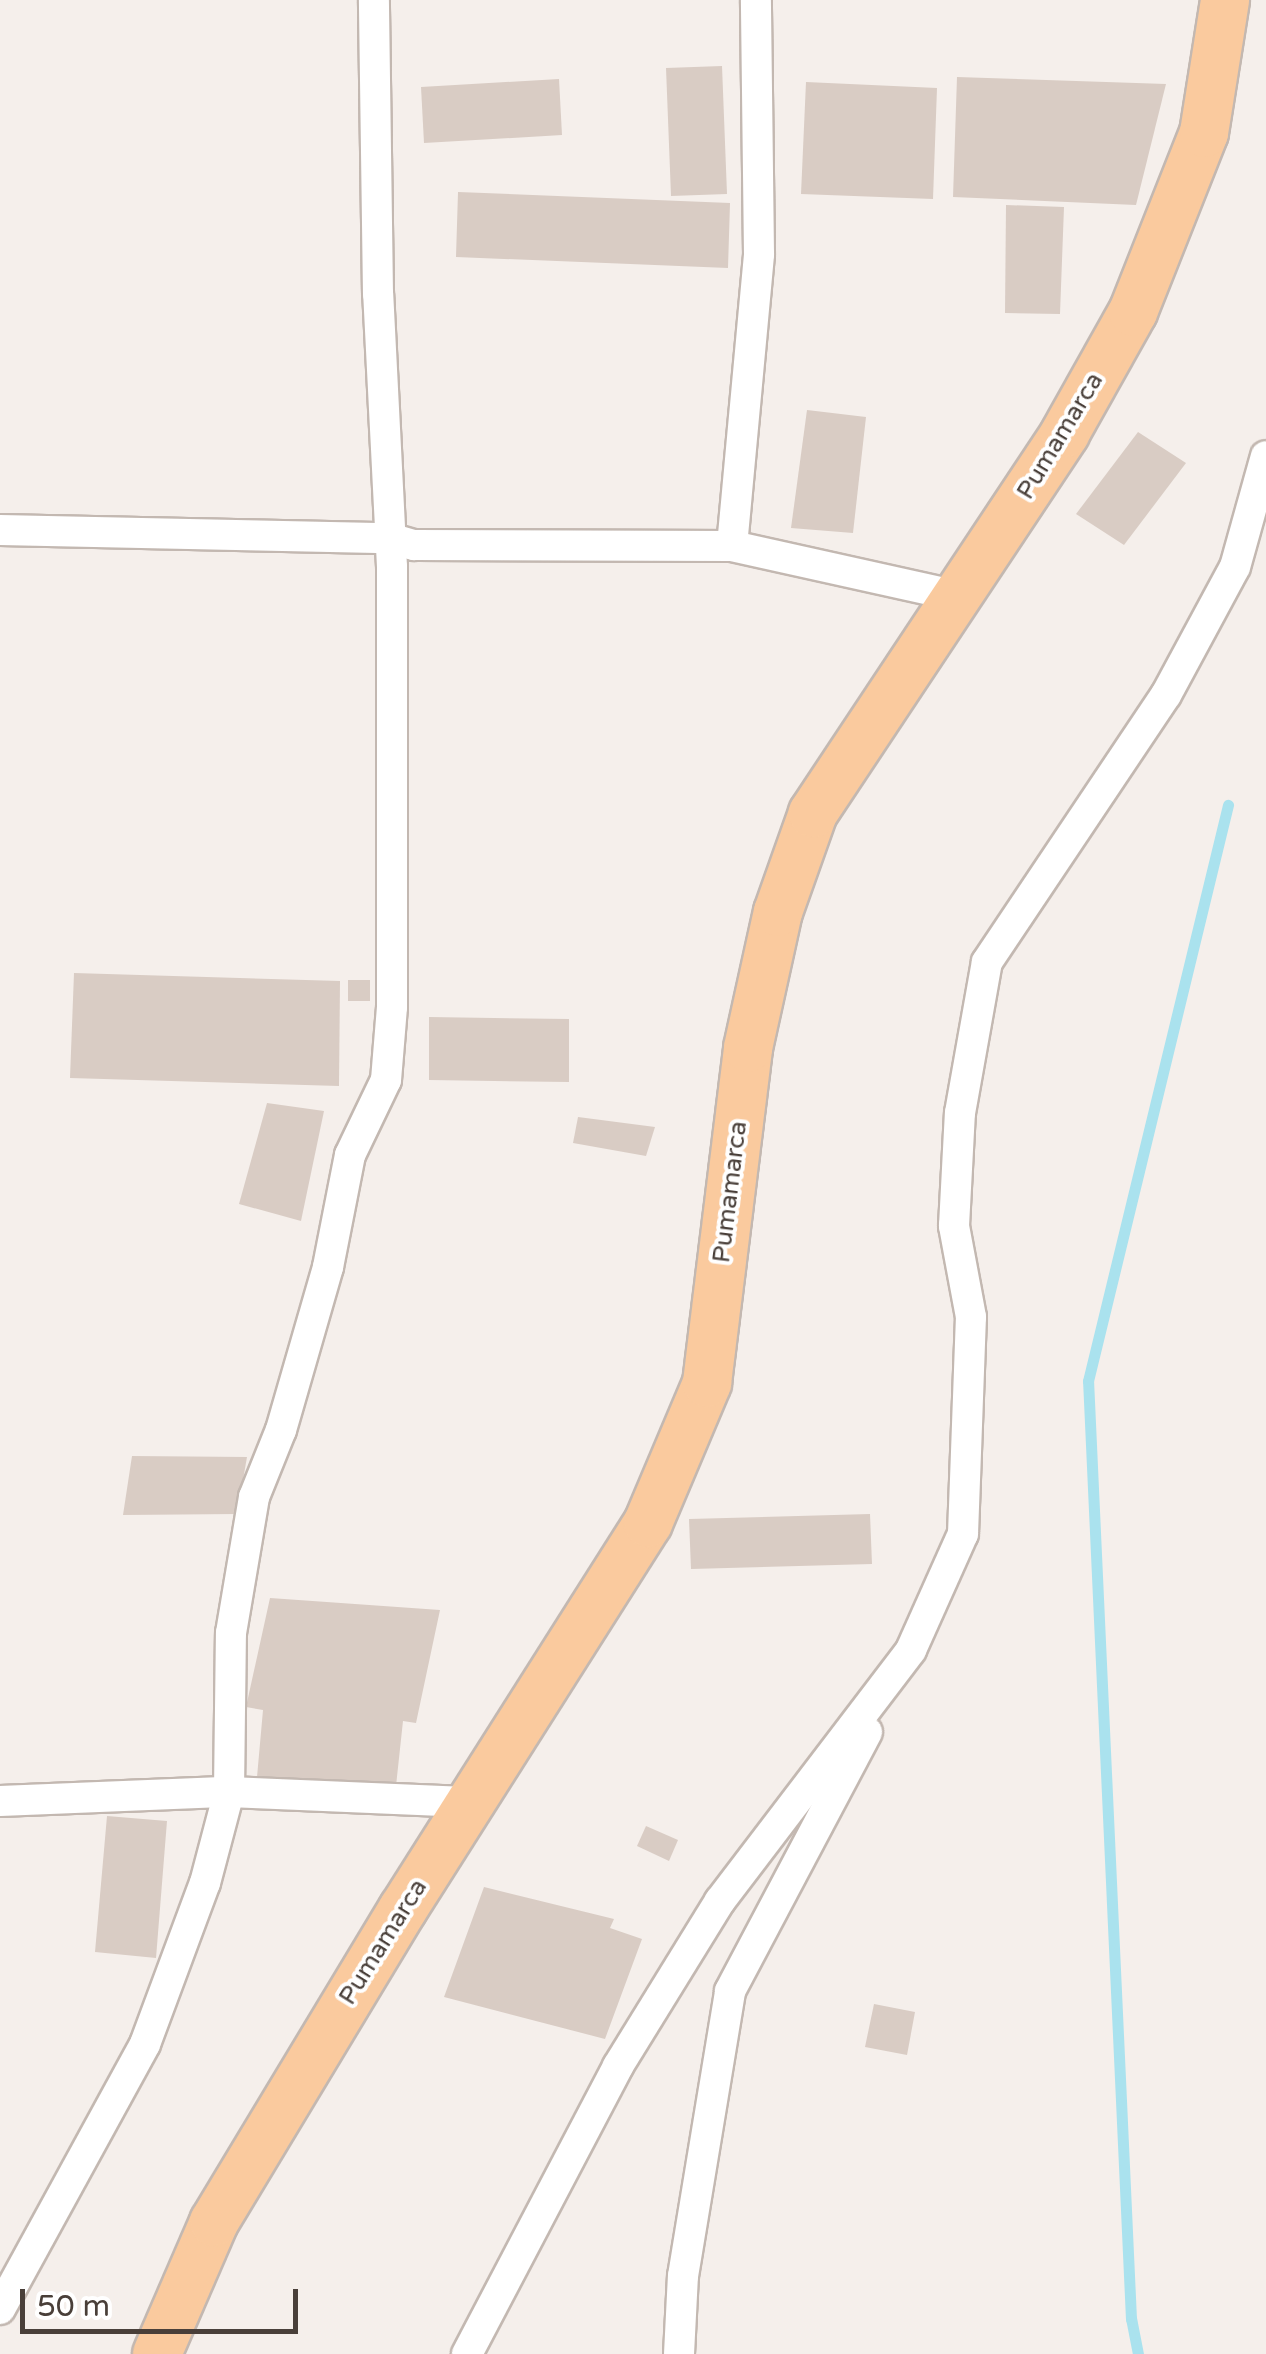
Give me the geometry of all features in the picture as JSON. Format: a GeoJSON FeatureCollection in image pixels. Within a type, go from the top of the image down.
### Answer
{"type":"FeatureCollection","features":[{"type":"Feature","properties":{"kind":"main road","name":"Pumamarca"},"geometry":{"type":"LineString","coordinates":[[156,2354],[214,2222],[648,1524],[707,1383],[748,1048],[778,912],[812,814],[1065,433],[1132,312],[1204,133],[1225,0]]}},
{"type":"Feature","properties":{"kind":"street"},"geometry":{"type":"LineString","coordinates":[[0,2308],[145,2044],[205,1883],[229,1792],[231,1633],[254,1497],[282,1430],[328,1267],[350,1156],[386,1080],[392,1008],[389,538],[374,0]]}},
{"type":"Feature","properties":{"kind":"street"},"geometry":{"type":"LineString","coordinates":[[732,546],[759,254],[756,0]]}},
{"type":"Feature","properties":{"kind":"street"},"geometry":{"type":"LineString","coordinates":[[680,2354],[683,2276],[730,1991],[911,1650],[963,1534],[970,1318],[954,1226],[960,1113],[987,962],[1166,695],[1235,567],[1266,456]]}},
{"type":"Feature","properties":{"kind":"street"},"geometry":{"type":"LineString","coordinates":[[0,530],[389,538],[414,545],[732,546],[958,596]]}},
{"type":"Feature","properties":{"kind":"street"},"geometry":{"type":"LineString","coordinates":[[466,2354],[618,2066],[720,1902],[911,1650]]}},
{"type":"Feature","properties":{"kind":"street"},"geometry":{"type":"LineString","coordinates":[[0,1801],[229,1792],[472,1802]]}},
{"type":"Feature","properties":{"kind":"building"},"geometry":{"type":"Polygon","coordinates":[[[722,66],[727,194],[671,196],[666,68],[722,66]]]}},
{"type":"Feature","properties":{"kind":"building"},"geometry":{"type":"Polygon","coordinates":[[[957,77],[1166,84],[1136,205],[953,197],[957,77]]]}},
{"type":"Feature","properties":{"kind":"building"},"geometry":{"type":"Polygon","coordinates":[[[559,79],[562,135],[424,143],[421,87],[559,79]]]}},
{"type":"Feature","properties":{"kind":"building"},"geometry":{"type":"Polygon","coordinates":[[[806,82],[937,88],[933,199],[801,194],[806,82]]]}},
{"type":"Feature","properties":{"kind":"building"},"geometry":{"type":"Polygon","coordinates":[[[458,192],[730,203],[728,268],[456,257],[458,192]]]}},
{"type":"Feature","properties":{"kind":"building"},"geometry":{"type":"Polygon","coordinates":[[[1006,205],[1064,207],[1060,314],[1005,313],[1006,205]]]}},
{"type":"Feature","properties":{"kind":"building"},"geometry":{"type":"Polygon","coordinates":[[[807,410],[866,417],[853,533],[791,528],[807,410]]]}},
{"type":"Feature","properties":{"kind":"building"},"geometry":{"type":"Polygon","coordinates":[[[1138,432],[1186,463],[1124,545],[1076,514],[1138,432]]]}},
{"type":"Feature","properties":{"kind":"building"},"geometry":{"type":"Polygon","coordinates":[[[74,973],[340,981],[339,1086],[70,1078],[74,973]]]}},
{"type":"Feature","properties":{"kind":"building"},"geometry":{"type":"Polygon","coordinates":[[[348,980],[370,980],[370,1001],[348,1001],[348,980]]]}},
{"type":"Feature","properties":{"kind":"building"},"geometry":{"type":"Polygon","coordinates":[[[429,1017],[569,1019],[569,1082],[429,1080],[429,1017]]]}},
{"type":"Feature","properties":{"kind":"building"},"geometry":{"type":"Polygon","coordinates":[[[267,1103],[324,1111],[301,1221],[239,1204],[267,1103]]]}},
{"type":"Feature","properties":{"kind":"building"},"geometry":{"type":"Polygon","coordinates":[[[578,1117],[655,1127],[646,1156],[573,1143],[578,1117]]]}},
{"type":"Feature","properties":{"kind":"building"},"geometry":{"type":"Polygon","coordinates":[[[132,1456],[247,1457],[237,1514],[123,1515],[132,1456]]]}},
{"type":"Feature","properties":{"kind":"building"},"geometry":{"type":"Polygon","coordinates":[[[870,1514],[872,1564],[691,1569],[689,1519],[870,1514]]]}},
{"type":"Feature","properties":{"kind":"building"},"geometry":{"type":"Polygon","coordinates":[[[270,1598],[440,1610],[416,1723],[403,1721],[396,1786],[257,1777],[263,1710],[246,1707],[270,1598]]]}},
{"type":"Feature","properties":{"kind":"building"},"geometry":{"type":"Polygon","coordinates":[[[107,1816],[167,1821],[156,1958],[95,1952],[107,1816]]]}},
{"type":"Feature","properties":{"kind":"building"},"geometry":{"type":"Polygon","coordinates":[[[646,1826],[678,1840],[669,1861],[637,1846],[646,1826]]]}},
{"type":"Feature","properties":{"kind":"building"},"geometry":{"type":"Polygon","coordinates":[[[484,1887],[614,1919],[610,1928],[642,1939],[605,2039],[444,1997],[484,1887]]]}},
{"type":"Feature","properties":{"kind":"building"},"geometry":{"type":"Polygon","coordinates":[[[874,2004],[915,2012],[907,2055],[865,2047],[874,2004]]]}},
{"type":"Feature","properties":{"kind":"waterway"},"geometry":{"type":"LineString","coordinates":[[1138,2354],[1131,2319],[1088,1381],[1228,805]]}}]}
